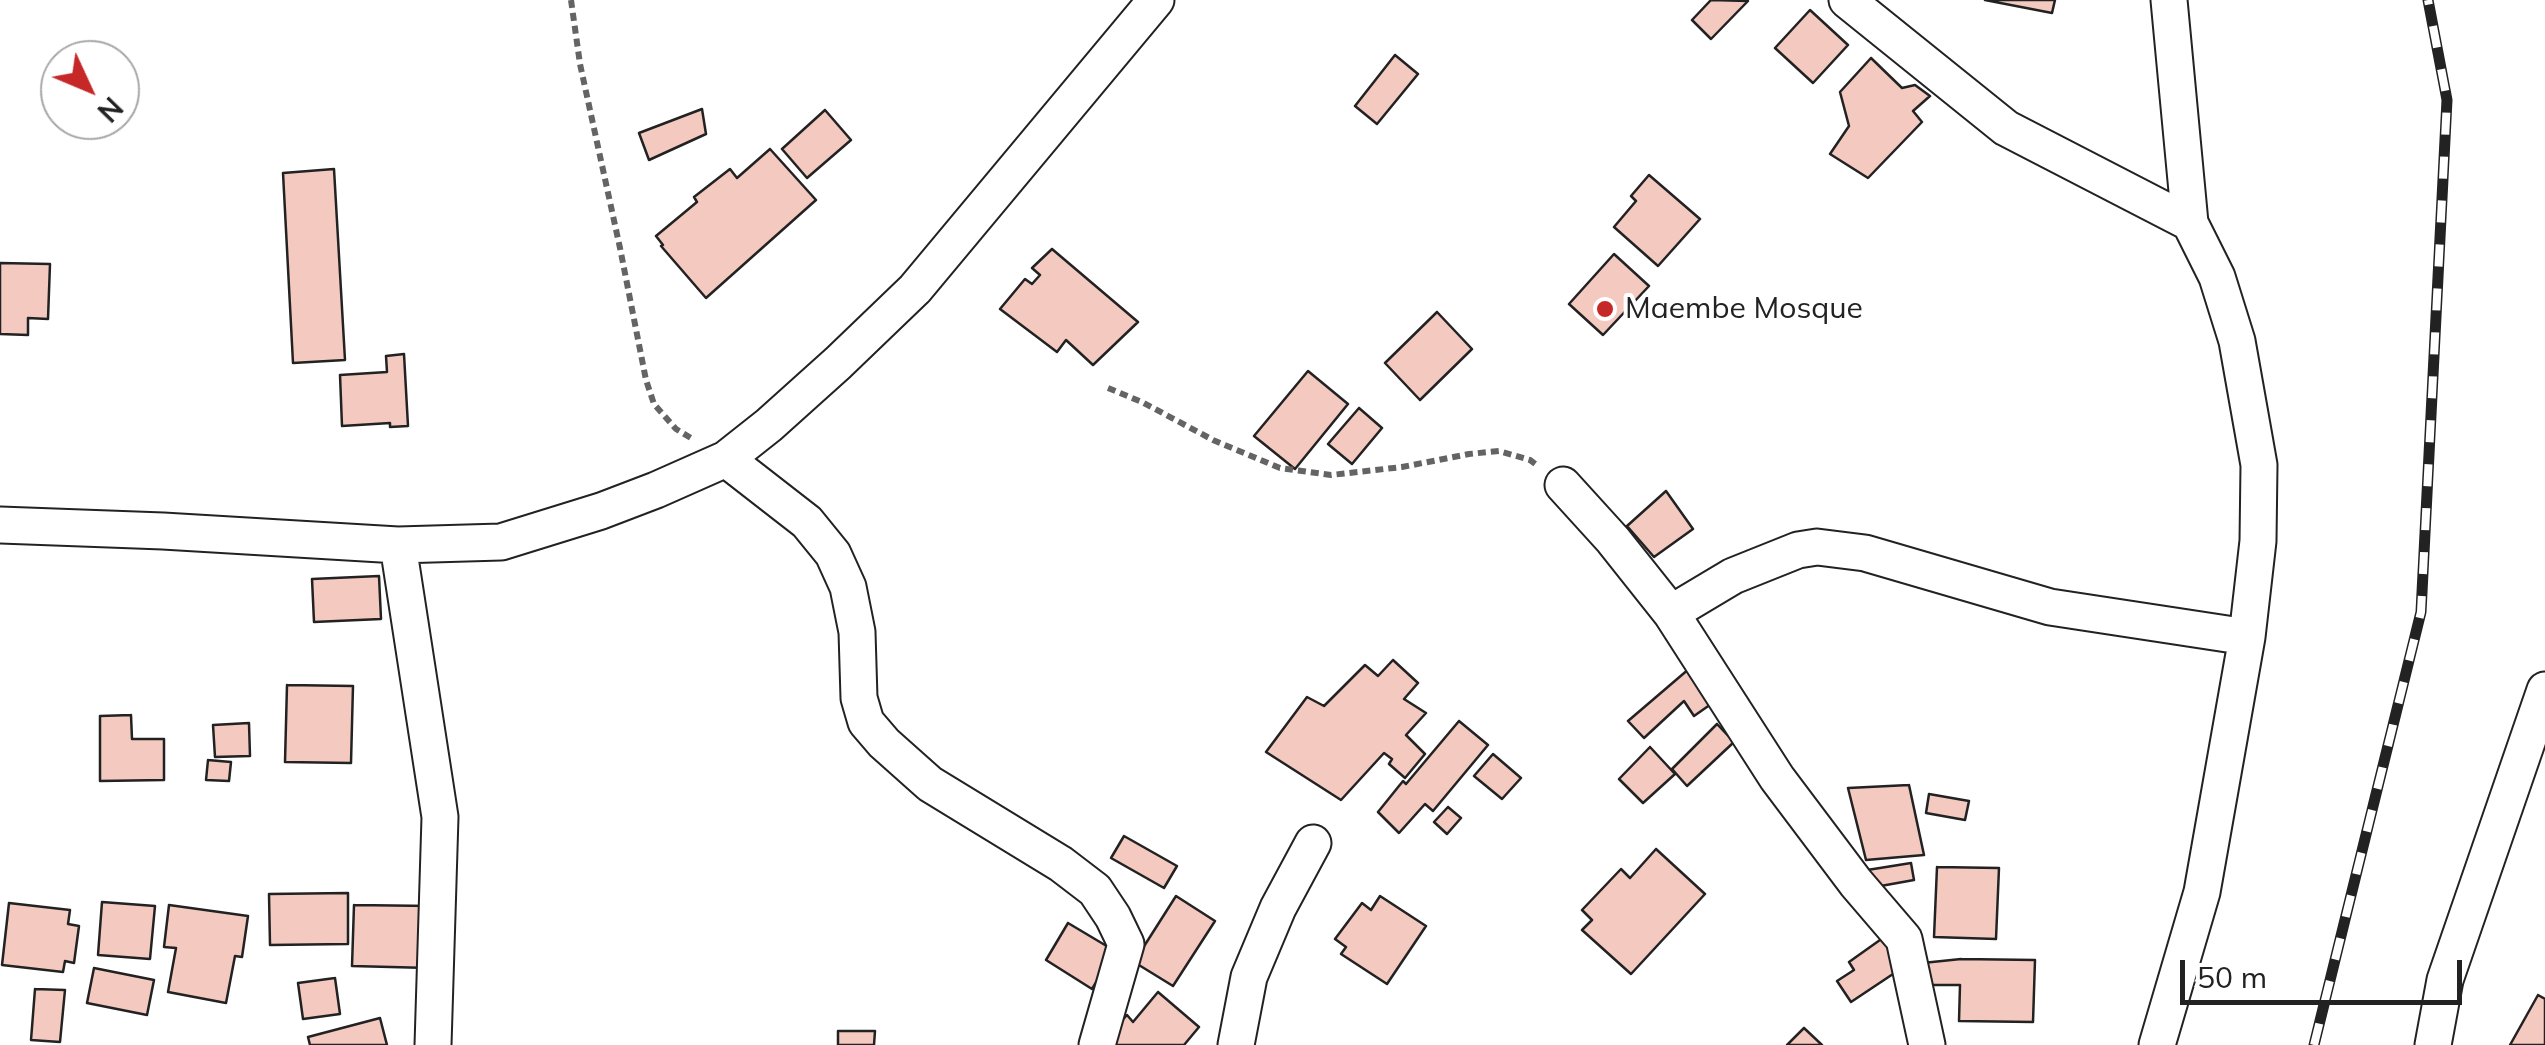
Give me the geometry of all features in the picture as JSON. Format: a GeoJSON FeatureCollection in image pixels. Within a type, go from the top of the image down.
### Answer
{"type":"FeatureCollection","features":[{"type":"Feature","properties":{"kind":"street"},"geometry":{"type":"LineString","coordinates":[[0,525],[398,546],[501,542],[601,511],[726,459],[838,364],[914,289],[1156,0]]}},
{"type":"Feature","properties":{"kind":"street"},"geometry":{"type":"LineString","coordinates":[[1846,0],[2006,128],[2190,222]]}},
{"type":"Feature","properties":{"kind":"street"},"geometry":{"type":"LineString","coordinates":[[2157,1045],[2202,892],[2247,637],[2258,542],[2259,465],[2238,341],[2217,277],[2190,222],[2169,0]]}},
{"type":"Feature","properties":{"kind":"street"},"geometry":{"type":"LineString","coordinates":[[726,459],[807,522],[834,554],[848,587],[858,632],[860,698],[866,722],[930,784],[1061,864],[1095,890],[1113,918],[1126,944],[1097,1045]]}},
{"type":"Feature","properties":{"kind":"street"},"geometry":{"type":"LineString","coordinates":[[1563,485],[1613,540],[1671,614],[1777,778],[1856,884],[1904,939],[1927,1045]]}},
{"type":"Feature","properties":{"kind":"street"},"geometry":{"type":"LineString","coordinates":[[398,546],[440,818],[433,1045]]}},
{"type":"Feature","properties":{"kind":"street"},"geometry":{"type":"LineString","coordinates":[[1671,614],[1732,576],[1798,550],[1817,547],[1866,554],[2050,606],[2247,637]]}},
{"type":"Feature","properties":{"kind":"street"},"geometry":{"type":"LineString","coordinates":[[2434,1045],[2446,980],[2545,690]]}},
{"type":"Feature","properties":{"kind":"street"},"geometry":{"type":"LineString","coordinates":[[1236,1045],[1249,977],[1278,908],[1313,843]]}},
{"type":"Feature","properties":{"kind":"path"},"geometry":{"type":"LineString","coordinates":[[571,0],[580,64],[654,404],[676,429],[726,459]]}},
{"type":"Feature","properties":{"kind":"path"},"geometry":{"type":"LineString","coordinates":[[1108,388],[1212,440],[1280,468],[1332,476],[1499,451],[1530,460],[1563,485]]}},
{"type":"Feature","properties":{"kind":"building"},"geometry":{"type":"Polygon","coordinates":[[[1711,0],[1748,1],[1711,39],[1692,20],[1711,0]]]}},
{"type":"Feature","properties":{"kind":"building"},"geometry":{"type":"Polygon","coordinates":[[[1985,0],[2055,0],[2052,13],[1985,0]]]}},
{"type":"Feature","properties":{"kind":"building"},"geometry":{"type":"Polygon","coordinates":[[[1810,10],[1848,45],[1813,83],[1775,48],[1810,10]]]}},
{"type":"Feature","properties":{"kind":"building"},"geometry":{"type":"Polygon","coordinates":[[[1395,55],[1418,74],[1377,124],[1355,106],[1395,55]]]}},
{"type":"Feature","properties":{"kind":"building"},"geometry":{"type":"Polygon","coordinates":[[[1871,58],[1902,88],[1915,85],[1930,96],[1913,111],[1922,122],[1868,178],[1830,154],[1849,126],[1840,92],[1871,58]]]}},
{"type":"Feature","properties":{"kind":"building"},"geometry":{"type":"Polygon","coordinates":[[[702,109],[706,134],[649,160],[639,133],[702,109]]]}},
{"type":"Feature","properties":{"kind":"building"},"geometry":{"type":"Polygon","coordinates":[[[825,110],[851,140],[807,178],[782,149],[825,110]]]}},
{"type":"Feature","properties":{"kind":"building"},"geometry":{"type":"Polygon","coordinates":[[[770,149],[816,200],[706,298],[656,236],[697,202],[694,197],[730,169],[737,178],[770,149]]]}},
{"type":"Feature","properties":{"kind":"building"},"geometry":{"type":"Polygon","coordinates":[[[334,169],[345,360],[293,363],[283,173],[334,169]]]}},
{"type":"Feature","properties":{"kind":"building"},"geometry":{"type":"Polygon","coordinates":[[[1649,175],[1700,219],[1658,266],[1614,227],[1636,201],[1631,196],[1649,175]]]}},
{"type":"Feature","properties":{"kind":"building"},"geometry":{"type":"Polygon","coordinates":[[[1052,249],[1138,322],[1093,365],[1066,340],[1057,352],[1000,309],[1025,279],[1032,284],[1040,275],[1032,268],[1052,249]]]}},
{"type":"Feature","properties":{"kind":"building"},"geometry":{"type":"Polygon","coordinates":[[[1614,254],[1649,286],[1603,335],[1569,304],[1614,254]]]}},
{"type":"Feature","properties":{"kind":"building"},"geometry":{"type":"Polygon","coordinates":[[[0,263],[50,264],[48,319],[28,318],[28,335],[0,334],[0,263]]]}},
{"type":"Feature","properties":{"kind":"building"},"geometry":{"type":"Polygon","coordinates":[[[1437,312],[1472,349],[1420,400],[1385,363],[1437,312]]]}},
{"type":"Feature","properties":{"kind":"building"},"geometry":{"type":"Polygon","coordinates":[[[404,354],[408,426],[342,426],[340,375],[387,372],[386,356],[404,354]]]}},
{"type":"Feature","properties":{"kind":"building"},"geometry":{"type":"Polygon","coordinates":[[[1308,371],[1348,404],[1295,469],[1254,436],[1308,371]]]}},
{"type":"Feature","properties":{"kind":"building"},"geometry":{"type":"Polygon","coordinates":[[[1359,408],[1382,428],[1352,464],[1328,444],[1359,408]]]}},
{"type":"Feature","properties":{"kind":"building"},"geometry":{"type":"Polygon","coordinates":[[[1666,491],[1693,529],[1654,557],[1627,526],[1666,491]]]}},
{"type":"Feature","properties":{"kind":"building"},"geometry":{"type":"Polygon","coordinates":[[[379,576],[381,619],[314,622],[312,579],[379,576]]]}},
{"type":"Feature","properties":{"kind":"building"},"geometry":{"type":"Polygon","coordinates":[[[1393,660],[1418,683],[1404,699],[1426,713],[1406,735],[1425,754],[1405,778],[1389,764],[1392,759],[1384,753],[1341,800],[1266,752],[1307,697],[1324,706],[1365,665],[1378,676],[1393,660]]]}},
{"type":"Feature","properties":{"kind":"building"},"geometry":{"type":"Polygon","coordinates":[[[1690,668],[1714,702],[1694,716],[1684,701],[1644,738],[1628,721],[1690,668]]]}},
{"type":"Feature","properties":{"kind":"building"},"geometry":{"type":"Polygon","coordinates":[[[287,685],[353,686],[351,763],[285,762],[287,685]]]}},
{"type":"Feature","properties":{"kind":"building"},"geometry":{"type":"Polygon","coordinates":[[[131,715],[132,739],[164,739],[164,780],[100,781],[100,716],[131,715]]]}},
{"type":"Feature","properties":{"kind":"building"},"geometry":{"type":"Polygon","coordinates":[[[1459,721],[1488,745],[1433,811],[1425,804],[1399,833],[1378,812],[1459,721]]]}},
{"type":"Feature","properties":{"kind":"building"},"geometry":{"type":"Polygon","coordinates":[[[249,723],[250,756],[215,757],[213,725],[249,723]]]}},
{"type":"Feature","properties":{"kind":"building"},"geometry":{"type":"Polygon","coordinates":[[[1717,724],[1734,742],[1687,786],[1672,769],[1717,724]]]}},
{"type":"Feature","properties":{"kind":"building"},"geometry":{"type":"Polygon","coordinates":[[[1650,747],[1675,774],[1643,803],[1619,779],[1650,747]]]}},
{"type":"Feature","properties":{"kind":"building"},"geometry":{"type":"Polygon","coordinates":[[[1493,754],[1521,778],[1502,799],[1474,776],[1493,754]]]}},
{"type":"Feature","properties":{"kind":"building"},"geometry":{"type":"Polygon","coordinates":[[[208,760],[231,762],[229,781],[206,780],[208,760]]]}},
{"type":"Feature","properties":{"kind":"building"},"geometry":{"type":"Polygon","coordinates":[[[1909,785],[1924,855],[1866,860],[1848,788],[1909,785]]]}},
{"type":"Feature","properties":{"kind":"building"},"geometry":{"type":"Polygon","coordinates":[[[1929,794],[1969,801],[1965,820],[1926,813],[1929,794]]]}},
{"type":"Feature","properties":{"kind":"building"},"geometry":{"type":"Polygon","coordinates":[[[1448,807],[1461,818],[1447,834],[1434,822],[1448,807]]]}},
{"type":"Feature","properties":{"kind":"building"},"geometry":{"type":"Polygon","coordinates":[[[1124,836],[1177,866],[1164,888],[1111,858],[1124,836]]]}},
{"type":"Feature","properties":{"kind":"building"},"geometry":{"type":"Polygon","coordinates":[[[1656,849],[1705,894],[1631,974],[1582,930],[1592,920],[1582,910],[1621,869],[1630,878],[1656,849]]]}},
{"type":"Feature","properties":{"kind":"building"},"geometry":{"type":"Polygon","coordinates":[[[1911,863],[1914,880],[1864,889],[1861,871],[1911,863]]]}},
{"type":"Feature","properties":{"kind":"building"},"geometry":{"type":"Polygon","coordinates":[[[1937,867],[1999,868],[1996,939],[1934,937],[1937,867]]]}},
{"type":"Feature","properties":{"kind":"building"},"geometry":{"type":"Polygon","coordinates":[[[348,893],[348,944],[270,945],[269,894],[348,893]]]}},
{"type":"Feature","properties":{"kind":"building"},"geometry":{"type":"Polygon","coordinates":[[[1176,896],[1215,921],[1173,986],[1134,962],[1176,896]]]}},
{"type":"Feature","properties":{"kind":"building"},"geometry":{"type":"Polygon","coordinates":[[[1380,896],[1426,926],[1387,984],[1341,954],[1346,947],[1335,939],[1362,903],[1371,910],[1380,896]]]}},
{"type":"Feature","properties":{"kind":"building"},"geometry":{"type":"Polygon","coordinates":[[[102,902],[155,906],[150,959],[98,955],[102,902]]]}},
{"type":"Feature","properties":{"kind":"building"},"geometry":{"type":"Polygon","coordinates":[[[9,903],[70,910],[68,924],[79,926],[74,963],[65,961],[63,972],[2,965],[9,903]]]}},
{"type":"Feature","properties":{"kind":"building"},"geometry":{"type":"Polygon","coordinates":[[[169,905],[248,916],[242,957],[235,956],[226,1003],[168,992],[176,948],[164,947],[169,905]]]}},
{"type":"Feature","properties":{"kind":"building"},"geometry":{"type":"Polygon","coordinates":[[[354,905],[431,906],[429,968],[352,966],[354,905]]]}},
{"type":"Feature","properties":{"kind":"building"},"geometry":{"type":"Polygon","coordinates":[[[1068,923],[1115,951],[1092,989],[1046,960],[1068,923]]]}},
{"type":"Feature","properties":{"kind":"building"},"geometry":{"type":"Polygon","coordinates":[[[1887,935],[1899,970],[1851,1002],[1837,981],[1854,970],[1849,962],[1887,935]]]}},
{"type":"Feature","properties":{"kind":"building"},"geometry":{"type":"Polygon","coordinates":[[[1961,959],[2035,960],[2033,1022],[1959,1021],[1960,985],[1913,985],[1913,964],[1961,959]]]}},
{"type":"Feature","properties":{"kind":"building"},"geometry":{"type":"Polygon","coordinates":[[[94,968],[154,980],[147,1015],[87,1003],[94,968]]]}},
{"type":"Feature","properties":{"kind":"building"},"geometry":{"type":"Polygon","coordinates":[[[335,978],[340,1014],[303,1019],[298,983],[335,978]]]}},
{"type":"Feature","properties":{"kind":"building"},"geometry":{"type":"Polygon","coordinates":[[[35,989],[65,990],[60,1042],[31,1040],[35,989]]]}},
{"type":"Feature","properties":{"kind":"building"},"geometry":{"type":"Polygon","coordinates":[[[1158,992],[1199,1027],[1184,1045],[1113,1045],[1116,1042],[1109,1035],[1127,1015],[1133,1022],[1158,992]]]}},
{"type":"Feature","properties":{"kind":"building"},"geometry":{"type":"Polygon","coordinates":[[[2538,995],[2545,999],[2545,1045],[2510,1045],[2538,995]]]}},
{"type":"Feature","properties":{"kind":"building"},"geometry":{"type":"Polygon","coordinates":[[[380,1018],[387,1045],[310,1045],[308,1037],[380,1018]]]}},
{"type":"Feature","properties":{"kind":"building"},"geometry":{"type":"Polygon","coordinates":[[[1804,1028],[1822,1045],[1787,1045],[1804,1028]]]}},
{"type":"Feature","properties":{"kind":"building"},"geometry":{"type":"Polygon","coordinates":[[[838,1031],[875,1031],[874,1045],[838,1045],[838,1031]]]}},
{"type":"Feature","properties":{"kind":"railway"},"geometry":{"type":"LineString","coordinates":[[2314,1045],[2421,612],[2447,100],[2428,0]]}},
{"type":"Feature","properties":{"kind":"place","name":"Maembe Mosque"},"geometry":{"type":"Point","coordinates":[1605,309]}}]}
